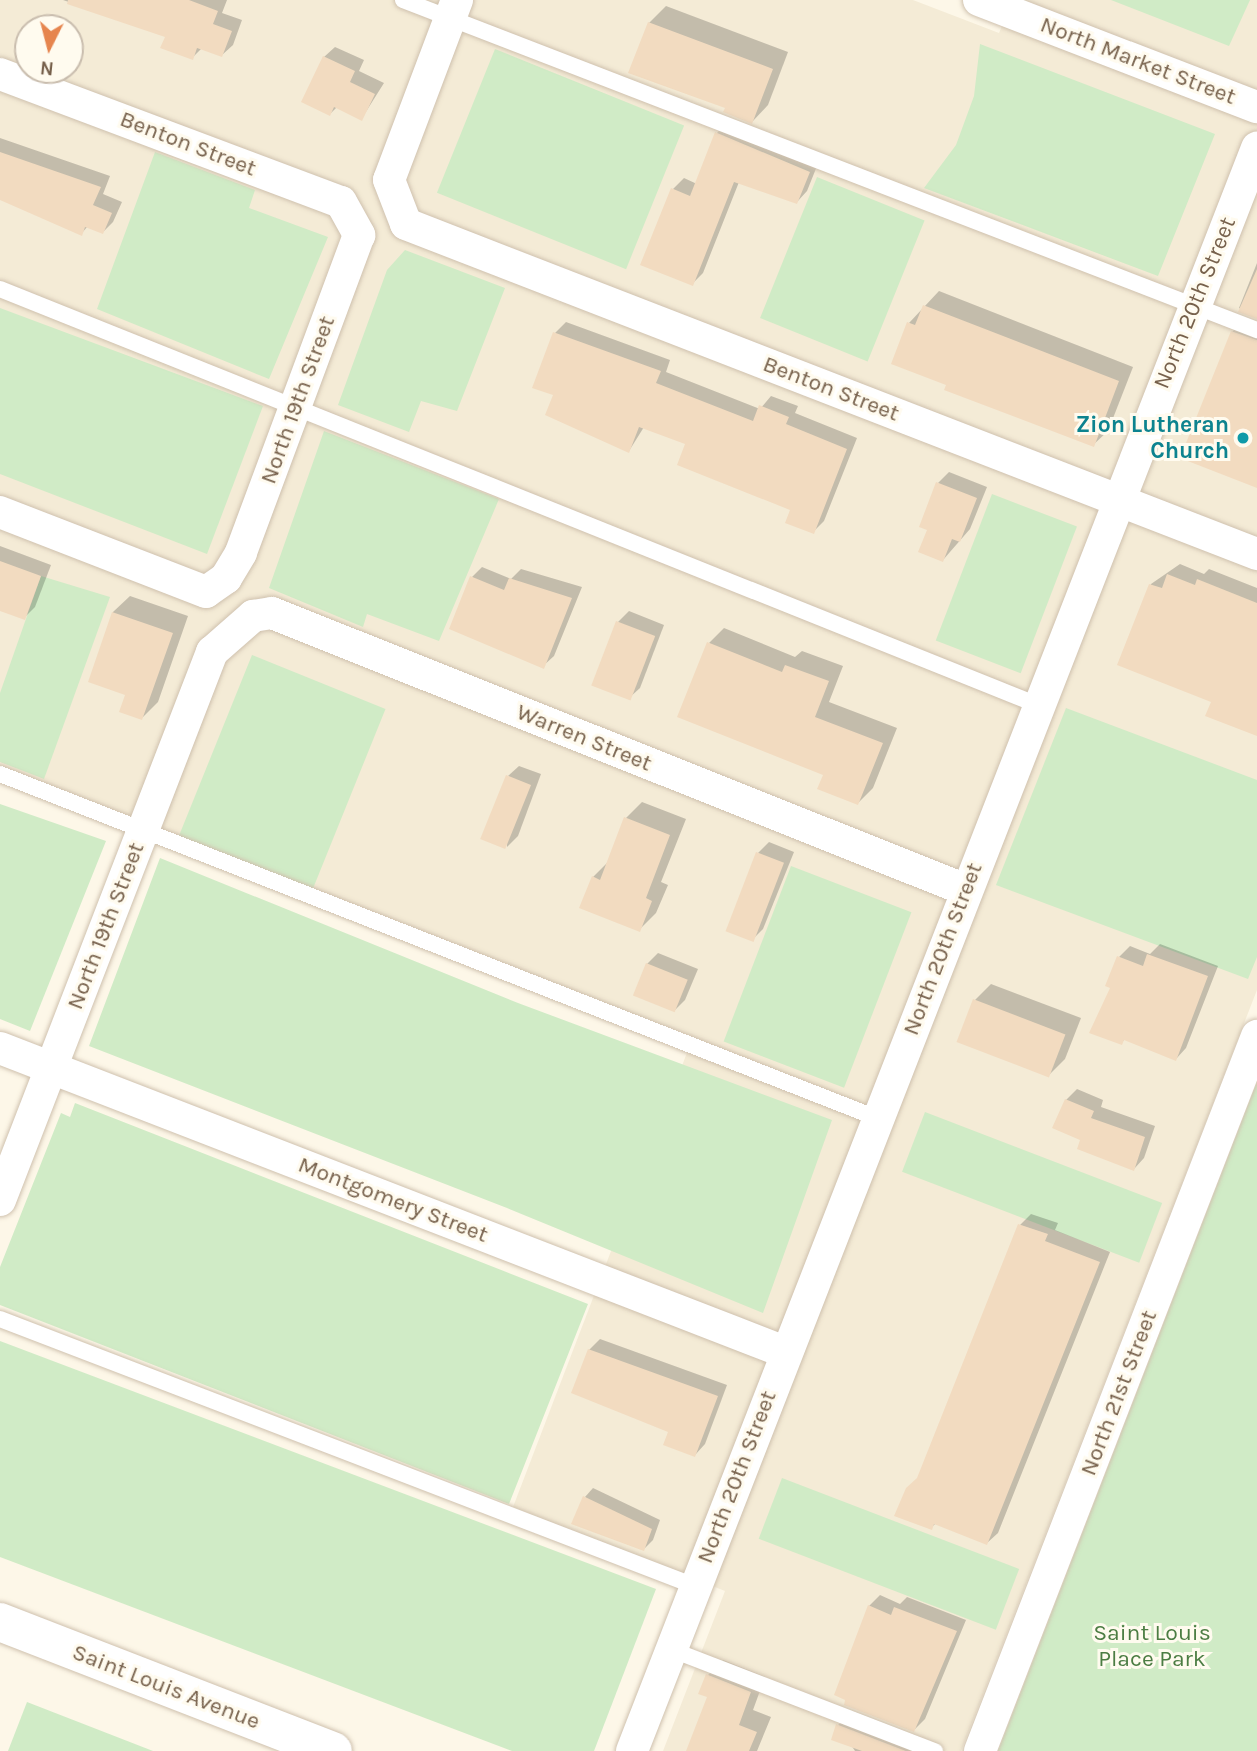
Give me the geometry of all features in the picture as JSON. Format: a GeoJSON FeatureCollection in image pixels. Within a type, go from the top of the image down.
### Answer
{"type":"FeatureCollection","features":[{"type":"Feature","properties":{"kind":"street","name":"North Market Street"},"geometry":{"type":"LineString","coordinates":[[979,0],[1257,107]]}},
{"type":"Feature","properties":{"kind":"street","name":"Benton Street"},"geometry":{"type":"LineString","coordinates":[[454,9],[389,180],[405,224],[1257,554]]}},
{"type":"Feature","properties":{"kind":"street","name":"Benton Street"},"geometry":{"type":"LineString","coordinates":[[0,74],[341,202],[359,234]]}},
{"type":"Feature","properties":{"kind":"street","name":"North 20th Street"},"geometry":{"type":"LineString","coordinates":[[632,1751],[1117,500],[1257,148]]}},
{"type":"Feature","properties":{"kind":"street","name":"North 19th Street"},"geometry":{"type":"LineString","coordinates":[[0,512],[206,592],[235,569],[359,234]]}},
{"type":"Feature","properties":{"kind":"street","name":"Warren Street"},"geometry":{"type":"LineString","coordinates":[[212,652],[253,616],[271,613],[966,890]]}},
{"type":"Feature","properties":{"kind":"street","name":"North 19th Street"},"geometry":{"type":"LineString","coordinates":[[0,1200],[212,652]]}},
{"type":"Feature","properties":{"kind":"street","name":"North 21st Street"},"geometry":{"type":"LineString","coordinates":[[980,1751],[1257,1036]]}},
{"type":"Feature","properties":{"kind":"street","name":"Montgomery Street"},"geometry":{"type":"LineString","coordinates":[[0,1048],[785,1352]]}},
{"type":"Feature","properties":{"kind":"street","name":"Saint Louis Avenue"},"geometry":{"type":"LineString","coordinates":[[0,1622],[333,1751]]}},
{"type":"Feature","properties":{"kind":"lane"},"geometry":{"type":"LineString","coordinates":[[403,0],[454,9],[1257,330]]}},
{"type":"Feature","properties":{"kind":"lane"},"geometry":{"type":"LineString","coordinates":[[0,289],[1038,705]]}},
{"type":"Feature","properties":{"kind":"lane"},"geometry":{"type":"LineString","coordinates":[[0,774],[877,1118]]}},
{"type":"Feature","properties":{"kind":"lane"},"geometry":{"type":"LineString","coordinates":[[0,1319],[695,1586]]}},
{"type":"Feature","properties":{"kind":"lane"},"geometry":{"type":"LineString","coordinates":[[670,1649],[935,1751]]}},
{"type":"Feature","properties":{"kind":"shaded area"},"geometry":{"type":"Polygon","coordinates":[[[0,0],[913,0],[999,33],[1013,0],[1257,0],[1257,990],[961,1751],[663,1751],[725,1591],[513,1507],[693,1037],[142,830],[0,771],[0,0]]]}},
{"type":"Feature","properties":{"kind":"green space"},"geometry":{"type":"Polygon","coordinates":[[[1111,0],[1250,0],[1229,46],[1111,0]]]}},
{"type":"Feature","properties":{"kind":"green space"},"geometry":{"type":"Polygon","coordinates":[[[980,44],[1215,134],[1158,276],[924,188],[956,145],[974,96],[980,44]]]}},
{"type":"Feature","properties":{"kind":"green space"},"geometry":{"type":"Polygon","coordinates":[[[495,49],[684,125],[626,269],[437,193],[495,49]]]}},
{"type":"Feature","properties":{"kind":"green space"},"geometry":{"type":"Polygon","coordinates":[[[155,152],[255,190],[249,208],[328,237],[269,379],[97,309],[155,152]]]}},
{"type":"Feature","properties":{"kind":"green space"},"geometry":{"type":"Polygon","coordinates":[[[817,177],[925,220],[868,361],[760,318],[817,177]]]}},
{"type":"Feature","properties":{"kind":"green space"},"geometry":{"type":"Polygon","coordinates":[[[405,250],[505,288],[457,411],[421,401],[409,432],[338,405],[387,270],[405,250]]]}},
{"type":"Feature","properties":{"kind":"green space"},"geometry":{"type":"Polygon","coordinates":[[[0,308],[263,406],[207,554],[0,474],[0,308]]]}},
{"type":"Feature","properties":{"kind":"green space"},"geometry":{"type":"Polygon","coordinates":[[[324,431],[499,499],[439,641],[367,614],[363,627],[269,588],[324,431]]]}},
{"type":"Feature","properties":{"kind":"green space"},"geometry":{"type":"Polygon","coordinates":[[[992,494],[1077,527],[1021,673],[936,641],[992,494]]]}},
{"type":"Feature","properties":{"kind":"green space"},"geometry":{"type":"Polygon","coordinates":[[[41,576],[110,597],[44,779],[0,762],[0,693],[41,576]]]}},
{"type":"Feature","properties":{"kind":"green space"},"geometry":{"type":"Polygon","coordinates":[[[252,655],[386,709],[312,891],[179,837],[252,655]]]}},
{"type":"Feature","properties":{"kind":"green space"},"geometry":{"type":"Polygon","coordinates":[[[1066,708],[1257,780],[1257,957],[1248,979],[996,885],[1066,708]]]}},
{"type":"Feature","properties":{"kind":"green space"},"geometry":{"type":"Polygon","coordinates":[[[0,804],[106,841],[30,1031],[0,1019],[0,804]]]}},
{"type":"Feature","properties":{"kind":"green space"},"geometry":{"type":"Polygon","coordinates":[[[160,858],[518,1003],[832,1120],[763,1313],[507,1208],[89,1046],[160,858]]]}},
{"type":"Feature","properties":{"kind":"green space"},"geometry":{"type":"Polygon","coordinates":[[[791,866],[911,912],[844,1088],[724,1042],[791,866]]]}},
{"type":"Feature","properties":{"kind":"green space","name":"Saint Louis Place Park"},"geometry":{"type":"Polygon","coordinates":[[[1257,1082],[1257,1751],[998,1751],[1257,1082]]]}},
{"type":"Feature","properties":{"kind":"green space"},"geometry":{"type":"Polygon","coordinates":[[[75,1103],[588,1304],[509,1504],[0,1305],[0,1267],[61,1113],[70,1117],[75,1103]]]}},
{"type":"Feature","properties":{"kind":"green space"},"geometry":{"type":"Polygon","coordinates":[[[925,1112],[1162,1203],[1139,1263],[902,1172],[925,1112]]]}},
{"type":"Feature","properties":{"kind":"green space"},"geometry":{"type":"Polygon","coordinates":[[[0,1341],[656,1589],[594,1751],[512,1751],[0,1557],[0,1341]]]}},
{"type":"Feature","properties":{"kind":"green space"},"geometry":{"type":"Polygon","coordinates":[[[782,1478],[1019,1569],[996,1630],[759,1539],[782,1478]]]}},
{"type":"Feature","properties":{"kind":"green space"},"geometry":{"type":"Polygon","coordinates":[[[27,1702],[153,1751],[8,1751],[27,1702]]]}},
{"type":"Feature","properties":{"kind":"building"},"geometry":{"type":"Polygon","coordinates":[[[68,0],[189,0],[218,11],[213,24],[232,31],[222,57],[197,48],[193,60],[160,48],[165,37],[67,4],[68,0]]]}},
{"type":"Feature","properties":{"kind":"building"},"geometry":{"type":"Polygon","coordinates":[[[648,22],[773,69],[752,124],[723,112],[725,108],[628,73],[648,22]]]}},
{"type":"Feature","properties":{"kind":"building"},"geometry":{"type":"Polygon","coordinates":[[[323,56],[355,71],[350,82],[375,94],[362,121],[334,107],[330,116],[301,102],[323,56]]]}},
{"type":"Feature","properties":{"kind":"building"},"geometry":{"type":"Polygon","coordinates":[[[715,132],[810,172],[797,204],[734,182],[693,286],[640,265],[671,188],[690,196],[715,132]]]}},
{"type":"Feature","properties":{"kind":"building"},"geometry":{"type":"Polygon","coordinates":[[[0,152],[101,187],[93,205],[112,213],[103,234],[85,227],[82,236],[0,200],[0,152]]]}},
{"type":"Feature","properties":{"kind":"building"},"geometry":{"type":"Polygon","coordinates":[[[1257,269],[1257,319],[1238,312],[1257,269]]]}},
{"type":"Feature","properties":{"kind":"building"},"geometry":{"type":"Polygon","coordinates":[[[923,305],[1119,381],[1094,447],[944,390],[946,385],[891,364],[907,322],[915,325],[923,305]]]}},
{"type":"Feature","properties":{"kind":"building"},"geometry":{"type":"Polygon","coordinates":[[[1231,331],[1257,340],[1257,488],[1180,458],[1231,331]]]}},
{"type":"Feature","properties":{"kind":"building"},"geometry":{"type":"Polygon","coordinates":[[[553,332],[661,371],[656,383],[753,421],[759,405],[789,417],[786,424],[847,449],[814,534],[785,523],[790,510],[677,465],[685,444],[639,427],[629,453],[545,415],[553,395],[532,388],[553,332]]]}},
{"type":"Feature","properties":{"kind":"building"},"geometry":{"type":"Polygon","coordinates":[[[936,482],[977,498],[960,542],[952,539],[943,562],[918,552],[927,530],[919,527],[936,482]]]}},
{"type":"Feature","properties":{"kind":"building"},"geometry":{"type":"Polygon","coordinates":[[[0,561],[41,576],[25,620],[0,611],[0,561]]]}},
{"type":"Feature","properties":{"kind":"building"},"geometry":{"type":"Polygon","coordinates":[[[1167,574],[1195,585],[1197,579],[1257,603],[1257,736],[1205,716],[1211,702],[1117,665],[1149,584],[1162,588],[1167,574]]]}},
{"type":"Feature","properties":{"kind":"building"},"geometry":{"type":"Polygon","coordinates":[[[470,576],[504,590],[509,578],[572,598],[544,669],[449,629],[470,576]]]}},
{"type":"Feature","properties":{"kind":"building"},"geometry":{"type":"Polygon","coordinates":[[[112,612],[173,633],[142,720],[119,712],[125,695],[88,682],[112,612]]]}},
{"type":"Feature","properties":{"kind":"building"},"geometry":{"type":"Polygon","coordinates":[[[616,621],[655,636],[630,700],[591,685],[616,621]]]}},
{"type":"Feature","properties":{"kind":"building"},"geometry":{"type":"Polygon","coordinates":[[[707,642],[782,672],[785,665],[829,681],[815,717],[883,743],[858,805],[817,789],[823,775],[677,717],[707,642]]]}},
{"type":"Feature","properties":{"kind":"building"},"geometry":{"type":"Polygon","coordinates":[[[506,775],[531,785],[505,849],[480,839],[506,775]]]}},
{"type":"Feature","properties":{"kind":"building"},"geometry":{"type":"Polygon","coordinates":[[[624,817],[670,835],[646,898],[652,901],[640,932],[579,908],[592,876],[600,880],[624,817]]]}},
{"type":"Feature","properties":{"kind":"building"},"geometry":{"type":"Polygon","coordinates":[[[756,852],[784,863],[754,942],[726,931],[756,852]]]}},
{"type":"Feature","properties":{"kind":"building"},"geometry":{"type":"Polygon","coordinates":[[[1147,954],[1208,976],[1176,1061],[1124,1040],[1122,1045],[1089,1033],[1110,988],[1105,986],[1117,956],[1143,966],[1147,954]]]}},
{"type":"Feature","properties":{"kind":"building"},"geometry":{"type":"Polygon","coordinates":[[[646,963],[688,980],[675,1012],[633,995],[646,963]]]}},
{"type":"Feature","properties":{"kind":"building"},"geometry":{"type":"Polygon","coordinates":[[[973,999],[1065,1034],[1049,1077],[957,1042],[973,999]]]}},
{"type":"Feature","properties":{"kind":"building"},"geometry":{"type":"Polygon","coordinates":[[[1065,1099],[1094,1111],[1091,1118],[1145,1137],[1134,1171],[1077,1149],[1080,1140],[1052,1128],[1065,1099]]]}},
{"type":"Feature","properties":{"kind":"building"},"geometry":{"type":"Polygon","coordinates":[[[1018,1224],[1048,1234],[1045,1241],[1100,1262],[987,1545],[934,1524],[932,1530],[894,1516],[906,1488],[917,1478],[1018,1224]]]}},
{"type":"Feature","properties":{"kind":"building"},"geometry":{"type":"Polygon","coordinates":[[[588,1349],[718,1396],[695,1457],[663,1445],[668,1432],[571,1393],[588,1349]]]}},
{"type":"Feature","properties":{"kind":"building"},"geometry":{"type":"Polygon","coordinates":[[[583,1496],[652,1529],[644,1551],[571,1524],[583,1496]]]}},
{"type":"Feature","properties":{"kind":"building"},"geometry":{"type":"Polygon","coordinates":[[[868,1605],[891,1615],[894,1607],[957,1631],[914,1732],[844,1705],[845,1700],[834,1695],[868,1605]]]}},
{"type":"Feature","properties":{"kind":"building"},"geometry":{"type":"Polygon","coordinates":[[[706,1674],[751,1692],[739,1725],[757,1732],[749,1751],[686,1751],[707,1697],[698,1694],[706,1674]]]}},
{"type":"Feature","properties":{"kind":"building"},"geometry":{"type":"Polygon","coordinates":[[[836,1724],[906,1751],[862,1751],[831,1740],[836,1724]]]}},
{"type":"Feature","properties":{"kind":"place","name":"Zion Lutheran Church"},"geometry":{"type":"Point","coordinates":[1243,438]}}]}
